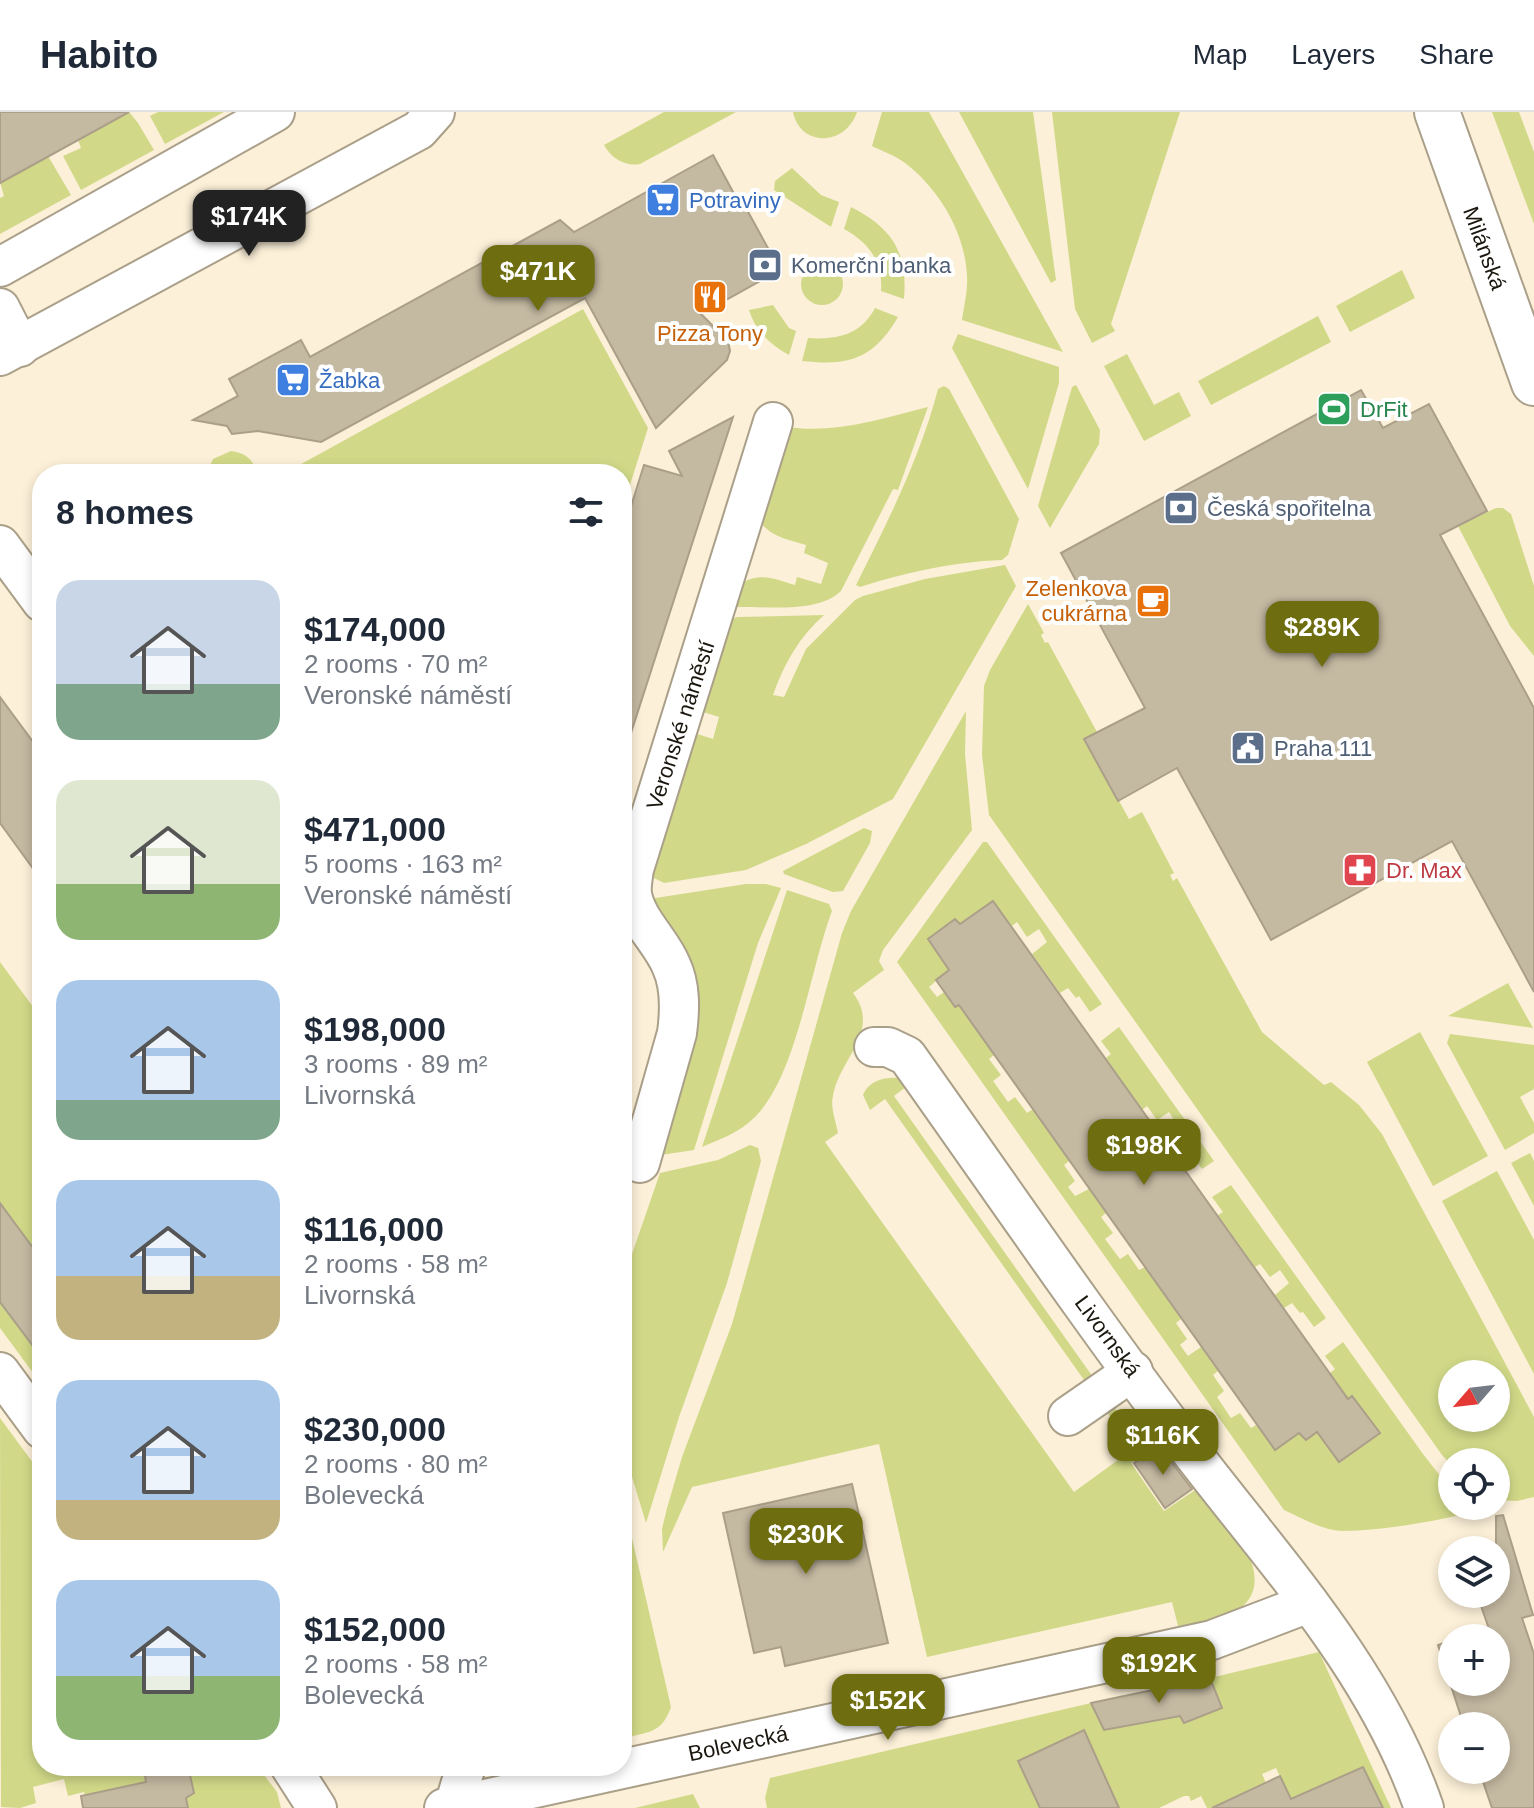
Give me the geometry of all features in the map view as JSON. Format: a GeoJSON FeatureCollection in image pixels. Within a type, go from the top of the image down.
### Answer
{"type":"FeatureCollection","features":[{"type":"Feature","properties":{"kind":"street"},"geometry":{"type":"LineString","coordinates":[[0,267],[275,112]]}},
{"type":"Feature","properties":{"kind":"street"},"geometry":{"type":"LineString","coordinates":[[0,308],[10,352],[419,130],[435,112]]}},
{"type":"Feature","properties":{"kind":"street","name":"Milánská"},"geometry":{"type":"LineString","coordinates":[[1437,112],[1534,383]]}},
{"type":"Feature","properties":{"kind":"street","name":"Veronské náměstí"},"geometry":{"type":"LineString","coordinates":[[632,884],[634,869],[773,422]]}},
{"type":"Feature","properties":{"kind":"street","name":"Veronské náměstí"},"geometry":{"type":"LineString","coordinates":[[632,895],[671,964],[677,985],[679,1012],[677,1033],[640,1163]]}},
{"type":"Feature","properties":{"kind":"street","name":"Livornská"},"geometry":{"type":"LineString","coordinates":[[874,1047],[888,1047],[907,1056],[1182,1440],[1288,1571],[1356,1669],[1385,1717],[1411,1770],[1424,1808]]}},
{"type":"Feature","properties":{"kind":"street"},"geometry":{"type":"LineString","coordinates":[[1068,1416],[1133,1371]]}},
{"type":"Feature","properties":{"kind":"street"},"geometry":{"type":"LineString","coordinates":[[0,1372],[32,1415]]}},
{"type":"Feature","properties":{"kind":"street","name":"Bolevecká"},"geometry":{"type":"LineString","coordinates":[[632,1767],[1212,1640],[1309,1603]]}},
{"type":"Feature","properties":{"kind":"street"},"geometry":{"type":"LineString","coordinates":[[297,1776],[317,1808]]}},
{"type":"Feature","properties":{"kind":"street"},"geometry":{"type":"LineString","coordinates":[[449,1807],[462,1776]]}},
{"type":"Feature","properties":{"kind":"street","name":"Bolevecká"},"geometry":{"type":"LineString","coordinates":[[449,1807],[591,1776]]}},
{"type":"Feature","properties":{"kind":"green space"},"geometry":{"type":"Polygon","coordinates":[[[129,112],[154,150],[81,190],[63,156],[81,148],[78,140],[129,112]]]}},
{"type":"Feature","properties":{"kind":"green space"},"geometry":{"type":"Polygon","coordinates":[[[158,112],[224,112],[165,144],[150,116],[158,112]]]}},
{"type":"Feature","properties":{"kind":"green space"},"geometry":{"type":"Polygon","coordinates":[[[664,112],[736,112],[640,164],[619,160],[604,145],[664,112]]]}},
{"type":"Feature","properties":{"kind":"green space"},"geometry":{"type":"Polygon","coordinates":[[[793,112],[857,112],[843,132],[823,138],[804,132],[793,112]]]}},
{"type":"Feature","properties":{"kind":"green space"},"geometry":{"type":"Polygon","coordinates":[[[882,112],[929,112],[1063,352],[962,320],[967,276],[961,243],[948,213],[929,185],[901,160],[872,146],[882,112]]]}},
{"type":"Feature","properties":{"kind":"green space"},"geometry":{"type":"Polygon","coordinates":[[[959,112],[1033,112],[1056,280],[1051,283],[959,112]]]}},
{"type":"Feature","properties":{"kind":"green space"},"geometry":{"type":"Polygon","coordinates":[[[1052,112],[1180,112],[1111,324],[1115,331],[1092,343],[1075,309],[1052,112]]]}},
{"type":"Feature","properties":{"kind":"green space"},"geometry":{"type":"Polygon","coordinates":[[[1492,112],[1519,112],[1534,152],[1534,224],[1492,112]]]}},
{"type":"Feature","properties":{"kind":"green space"},"geometry":{"type":"Polygon","coordinates":[[[48,156],[71,195],[0,234],[0,198],[4,196],[0,182],[48,156]]]}},
{"type":"Feature","properties":{"kind":"green space"},"geometry":{"type":"Polygon","coordinates":[[[792,168],[821,195],[839,202],[831,227],[774,190],[775,181],[792,168]]]}},
{"type":"Feature","properties":{"kind":"green space"},"geometry":{"type":"Polygon","coordinates":[[[851,207],[877,224],[894,243],[903,268],[904,299],[881,291],[880,271],[873,254],[861,240],[844,229],[851,207]]]}},
{"type":"Feature","properties":{"kind":"green space"},"geometry":{"type":"Polygon","coordinates":[[[822,263],[837,269],[843,284],[837,299],[822,305],[807,299],[801,284],[807,269],[822,263]]]}},
{"type":"Feature","properties":{"kind":"green space"},"geometry":{"type":"Polygon","coordinates":[[[1402,270],[1415,298],[1350,332],[1336,306],[1402,270]]]}},
{"type":"Feature","properties":{"kind":"green space"},"geometry":{"type":"Polygon","coordinates":[[[773,305],[789,328],[796,331],[789,355],[764,336],[749,310],[773,305]]]}},
{"type":"Feature","properties":{"kind":"green space"},"geometry":{"type":"Polygon","coordinates":[[[875,308],[898,317],[879,343],[869,351],[846,361],[802,361],[808,338],[847,334],[863,324],[875,308]]]}},
{"type":"Feature","properties":{"kind":"green space"},"geometry":{"type":"Polygon","coordinates":[[[583,309],[648,428],[632,478],[632,464],[301,464],[583,309]]]}},
{"type":"Feature","properties":{"kind":"green space"},"geometry":{"type":"Polygon","coordinates":[[[1318,316],[1331,342],[1211,405],[1198,381],[1318,316]]]}},
{"type":"Feature","properties":{"kind":"green space"},"geometry":{"type":"Polygon","coordinates":[[[958,334],[1059,367],[1059,383],[1028,489],[952,348],[958,334]]]}},
{"type":"Feature","properties":{"kind":"green space"},"geometry":{"type":"Polygon","coordinates":[[[1127,354],[1154,405],[1179,392],[1191,416],[1144,441],[1104,366],[1127,354]]]}},
{"type":"Feature","properties":{"kind":"green space"},"geometry":{"type":"Polygon","coordinates":[[[1076,385],[1100,430],[1099,444],[1050,528],[1038,506],[1072,387],[1076,385]]]}},
{"type":"Feature","properties":{"kind":"green space"},"geometry":{"type":"Polygon","coordinates":[[[944,386],[949,389],[1019,519],[1008,555],[1002,560],[930,569],[860,587],[856,585],[913,464],[938,389],[944,386]]]}},
{"type":"Feature","properties":{"kind":"green space"},"geometry":{"type":"Polygon","coordinates":[[[928,407],[898,490],[893,489],[841,591],[819,603],[805,606],[734,607],[742,583],[755,578],[768,578],[795,585],[797,577],[821,584],[828,563],[804,553],[806,545],[771,532],[756,515],[787,427],[840,427],[928,407]]]}},
{"type":"Feature","properties":{"kind":"green space"},"geometry":{"type":"Polygon","coordinates":[[[231,451],[241,453],[254,464],[211,464],[213,459],[231,451]]]}},
{"type":"Feature","properties":{"kind":"green space"},"geometry":{"type":"Polygon","coordinates":[[[1496,508],[1503,508],[1511,514],[1534,586],[1534,656],[1510,626],[1458,526],[1496,508]]]}},
{"type":"Feature","properties":{"kind":"green space"},"geometry":{"type":"Polygon","coordinates":[[[1005,565],[1016,586],[893,799],[806,844],[746,870],[664,883],[646,874],[688,731],[713,739],[719,717],[694,709],[729,620],[737,617],[824,615],[800,642],[782,673],[773,695],[784,697],[806,649],[855,600],[925,579],[1005,565]]]}},
{"type":"Feature","properties":{"kind":"green space"},"geometry":{"type":"Polygon","coordinates":[[[1028,604],[1044,633],[1041,635],[1045,643],[1048,642],[1097,732],[1085,739],[1129,819],[1142,812],[1174,873],[1170,875],[1173,881],[1177,878],[1262,1032],[1324,1085],[1331,1082],[1359,1105],[1382,1134],[1503,1360],[1438,1360],[1438,1432],[1510,1432],[1510,1372],[1534,1417],[1534,1497],[1510,1501],[1510,1448],[1438,1449],[989,815],[982,755],[984,686],[1028,604]]]}},
{"type":"Feature","properties":{"kind":"green space"},"geometry":{"type":"Polygon","coordinates":[[[966,711],[965,754],[972,830],[883,950],[879,961],[884,970],[853,993],[861,1007],[861,1033],[832,1100],[838,1133],[825,1142],[1074,1492],[1133,1449],[885,1099],[870,1110],[863,1095],[878,1080],[915,1080],[894,1096],[1146,1452],[1131,1463],[1164,1511],[1201,1486],[1248,1552],[1254,1570],[1254,1588],[1246,1603],[1228,1616],[1210,1621],[1178,1626],[1172,1602],[927,1657],[879,1444],[692,1487],[663,1552],[662,1529],[682,1457],[732,1324],[842,933],[851,911],[966,711]]]}},
{"type":"Feature","properties":{"kind":"green space"},"geometry":{"type":"Polygon","coordinates":[[[864,828],[872,831],[870,843],[843,891],[833,892],[784,874],[783,871],[864,828]]]}},
{"type":"Feature","properties":{"kind":"green space"},"geometry":{"type":"Polygon","coordinates":[[[983,842],[987,842],[1102,1004],[1090,1012],[1079,996],[1076,998],[1068,988],[1060,993],[1032,954],[1047,942],[1039,929],[1027,937],[1017,922],[1012,926],[993,901],[960,924],[955,919],[928,939],[949,970],[929,987],[937,997],[944,992],[955,1007],[969,998],[986,1022],[976,1029],[994,1055],[989,1059],[1001,1075],[993,1081],[1008,1102],[1015,1097],[1027,1113],[1033,1109],[1069,1161],[1064,1165],[1075,1181],[1068,1187],[1075,1196],[1089,1189],[1106,1213],[1101,1217],[1113,1233],[1105,1239],[1120,1259],[1128,1254],[1139,1270],[1145,1267],[1181,1319],[1176,1323],[1187,1339],[1180,1345],[1188,1356],[1201,1347],[1218,1371],[1213,1375],[1224,1391],[1217,1397],[1231,1418],[1240,1413],[1251,1428],[1256,1425],[1275,1450],[1299,1433],[1306,1440],[1317,1432],[1340,1462],[1380,1433],[1352,1396],[1348,1399],[1330,1373],[1335,1369],[1325,1356],[1343,1342],[1438,1473],[1438,1519],[1370,1530],[1342,1531],[1319,1526],[1284,1510],[897,962],[983,842]]]}},
{"type":"Feature","properties":{"kind":"green space"},"geometry":{"type":"Polygon","coordinates":[[[746,884],[781,888],[758,943],[694,1150],[661,1155],[682,1058],[649,899],[746,884]]]}},
{"type":"Feature","properties":{"kind":"green space"},"geometry":{"type":"Polygon","coordinates":[[[787,890],[829,904],[832,911],[792,1049],[782,1075],[755,1117],[737,1131],[702,1147],[787,890]]]}},
{"type":"Feature","properties":{"kind":"green space"},"geometry":{"type":"Polygon","coordinates":[[[0,962],[32,1005],[32,1267],[0,1263],[28,1241],[0,1203],[0,962]]]}},
{"type":"Feature","properties":{"kind":"green space"},"geometry":{"type":"Polygon","coordinates":[[[1508,983],[1533,1028],[1448,1016],[1508,983]]]}},
{"type":"Feature","properties":{"kind":"green space"},"geometry":{"type":"Polygon","coordinates":[[[1119,1027],[1214,1161],[1202,1169],[1191,1154],[1187,1156],[1179,1145],[1172,1151],[1162,1138],[1177,1125],[1169,1112],[1157,1120],[1147,1106],[1142,1110],[1106,1058],[1111,1054],[1101,1041],[1119,1027]]]}},
{"type":"Feature","properties":{"kind":"green space"},"geometry":{"type":"Polygon","coordinates":[[[1420,1032],[1488,1156],[1433,1186],[1367,1062],[1420,1032]]]}},
{"type":"Feature","properties":{"kind":"green space"},"geometry":{"type":"Polygon","coordinates":[[[1450,1034],[1534,1045],[1534,1089],[1520,1097],[1534,1123],[1534,1133],[1505,1150],[1447,1043],[1450,1034]]]}},
{"type":"Feature","properties":{"kind":"green space"},"geometry":{"type":"Polygon","coordinates":[[[750,1145],[758,1148],[761,1161],[727,1283],[679,1417],[646,1523],[632,1477],[632,1254],[660,1173],[718,1160],[750,1145]]]}},
{"type":"Feature","properties":{"kind":"green space"},"geometry":{"type":"Polygon","coordinates":[[[1530,1153],[1534,1161],[1534,1206],[1511,1163],[1530,1153]]]}},
{"type":"Feature","properties":{"kind":"green space"},"geometry":{"type":"Polygon","coordinates":[[[1497,1171],[1534,1240],[1534,1374],[1442,1201],[1497,1171]]]}},
{"type":"Feature","properties":{"kind":"green space"},"geometry":{"type":"Polygon","coordinates":[[[1231,1185],[1326,1318],[1314,1327],[1303,1312],[1300,1313],[1292,1303],[1284,1308],[1275,1295],[1289,1283],[1280,1270],[1270,1277],[1260,1264],[1255,1267],[1218,1215],[1223,1212],[1212,1197],[1231,1185]]]}},
{"type":"Feature","properties":{"kind":"green space"},"geometry":{"type":"Polygon","coordinates":[[[0,1302],[32,1320],[32,1371],[0,1328],[0,1302]]]}},
{"type":"Feature","properties":{"kind":"green space"},"geometry":{"type":"Polygon","coordinates":[[[0,1418],[32,1461],[32,1776],[146,1776],[146,1782],[111,1789],[88,1808],[84,1792],[68,1796],[64,1779],[33,1787],[36,1803],[20,1808],[1,1807],[0,1418]]]}},
{"type":"Feature","properties":{"kind":"green space"},"geometry":{"type":"Polygon","coordinates":[[[632,1538],[671,1707],[663,1723],[632,1736],[632,1538]]]}},
{"type":"Feature","properties":{"kind":"green space"},"geometry":{"type":"Polygon","coordinates":[[[1319,1652],[1391,1808],[1379,1808],[1382,1806],[1363,1767],[1325,1784],[1295,1808],[1276,1768],[1262,1774],[1266,1783],[1229,1808],[1207,1808],[1201,1796],[1191,1801],[1189,1796],[1184,1796],[1159,1808],[1119,1808],[1083,1730],[1018,1761],[1040,1808],[767,1808],[765,1798],[770,1778],[1091,1703],[1104,1730],[1155,1721],[1167,1688],[1184,1723],[1222,1708],[1210,1678],[1319,1652]]]}},
{"type":"Feature","properties":{"kind":"green space"},"geometry":{"type":"Polygon","coordinates":[[[190,1776],[265,1776],[277,1792],[281,1808],[188,1808],[187,1798],[194,1792],[190,1776]]]}},
{"type":"Feature","properties":{"kind":"green space"},"geometry":{"type":"Polygon","coordinates":[[[693,1794],[700,1808],[635,1808],[693,1794]]]}},
{"type":"Feature","properties":{"kind":"building"},"geometry":{"type":"Polygon","coordinates":[[[0,112],[129,112],[0,183],[0,112]]]}},
{"type":"Feature","properties":{"kind":"building"},"geometry":{"type":"Polygon","coordinates":[[[713,155],[780,270],[701,314],[728,341],[730,351],[727,360],[656,428],[585,298],[321,442],[258,431],[232,434],[227,426],[193,420],[238,396],[229,379],[301,340],[310,357],[560,220],[574,232],[713,155]]]}},
{"type":"Feature","properties":{"kind":"building"},"geometry":{"type":"Polygon","coordinates":[[[1361,390],[1383,428],[1429,404],[1487,511],[1440,535],[1534,708],[1534,992],[1452,841],[1271,940],[1177,768],[1118,801],[1084,739],[1145,708],[1061,553],[1361,390]]]}},
{"type":"Feature","properties":{"kind":"building"},"geometry":{"type":"Polygon","coordinates":[[[733,417],[632,730],[632,503],[644,465],[682,476],[669,451],[733,417]]]}},
{"type":"Feature","properties":{"kind":"building"},"geometry":{"type":"Polygon","coordinates":[[[0,697],[32,740],[32,867],[0,823],[0,697]]]}},
{"type":"Feature","properties":{"kind":"building"},"geometry":{"type":"Polygon","coordinates":[[[993,901],[1348,1399],[1352,1396],[1380,1433],[1339,1462],[1317,1432],[1306,1440],[1299,1433],[1275,1450],[959,1005],[955,1007],[936,980],[949,970],[928,939],[955,919],[960,924],[993,901]]]}},
{"type":"Feature","properties":{"kind":"building"},"geometry":{"type":"Polygon","coordinates":[[[0,1203],[32,1246],[32,1345],[0,1302],[0,1203]]]}},
{"type":"Feature","properties":{"kind":"building"},"geometry":{"type":"Polygon","coordinates":[[[1159,1446],[1192,1489],[1165,1508],[1134,1463],[1159,1446]]]}},
{"type":"Feature","properties":{"kind":"building"},"geometry":{"type":"Polygon","coordinates":[[[852,1484],[888,1643],[785,1666],[781,1647],[754,1653],[723,1513],[852,1484]]]}},
{"type":"Feature","properties":{"kind":"building"},"geometry":{"type":"Polygon","coordinates":[[[1496,1520],[1504,1520],[1509,1536],[1496,1536],[1496,1520]]]}},
{"type":"Feature","properties":{"kind":"building"},"geometry":{"type":"Polygon","coordinates":[[[1510,1538],[1533,1615],[1522,1618],[1534,1654],[1534,1808],[1492,1808],[1484,1784],[1510,1784],[1510,1712],[1460,1712],[1454,1696],[1510,1696],[1510,1624],[1487,1624],[1482,1608],[1510,1608],[1510,1538]]]}},
{"type":"Feature","properties":{"kind":"building"},"geometry":{"type":"Polygon","coordinates":[[[1210,1678],[1222,1708],[1184,1723],[1180,1716],[1104,1730],[1091,1703],[1210,1678]]]}},
{"type":"Feature","properties":{"kind":"building"},"geometry":{"type":"Polygon","coordinates":[[[1084,1730],[1119,1808],[1040,1808],[1018,1761],[1084,1730]]]}},
{"type":"Feature","properties":{"kind":"building"},"geometry":{"type":"Polygon","coordinates":[[[1363,1767],[1383,1808],[1212,1808],[1280,1776],[1291,1799],[1363,1767]]]}},
{"type":"Feature","properties":{"kind":"building"},"geometry":{"type":"Polygon","coordinates":[[[145,1776],[190,1776],[194,1793],[186,1798],[188,1808],[83,1808],[81,1796],[146,1782],[145,1776]]]}},
{"type":"Feature","properties":{"kind":"place","name":"Potraviny"},"geometry":{"type":"Point","coordinates":[663,200]}},
{"type":"Feature","properties":{"kind":"place","name":"Komerční banka"},"geometry":{"type":"Point","coordinates":[765,265]}},
{"type":"Feature","properties":{"kind":"place","name":"Pizza Tony"},"geometry":{"type":"Point","coordinates":[710,297]}},
{"type":"Feature","properties":{"kind":"place","name":"Žabka"},"geometry":{"type":"Point","coordinates":[293,380]}},
{"type":"Feature","properties":{"kind":"place","name":"DrFit"},"geometry":{"type":"Point","coordinates":[1334,409]}},
{"type":"Feature","properties":{"kind":"place","name":"Česká spořitelna"},"geometry":{"type":"Point","coordinates":[1181,508]}},
{"type":"Feature","properties":{"kind":"place","name":"Zelenkova cukrárna"},"geometry":{"type":"Point","coordinates":[1153,601]}},
{"type":"Feature","properties":{"kind":"place","name":"Praha 111"},"geometry":{"type":"Point","coordinates":[1248,748]}},
{"type":"Feature","properties":{"kind":"place","name":"Dr. Max"},"geometry":{"type":"Point","coordinates":[1360,870]}}]}
